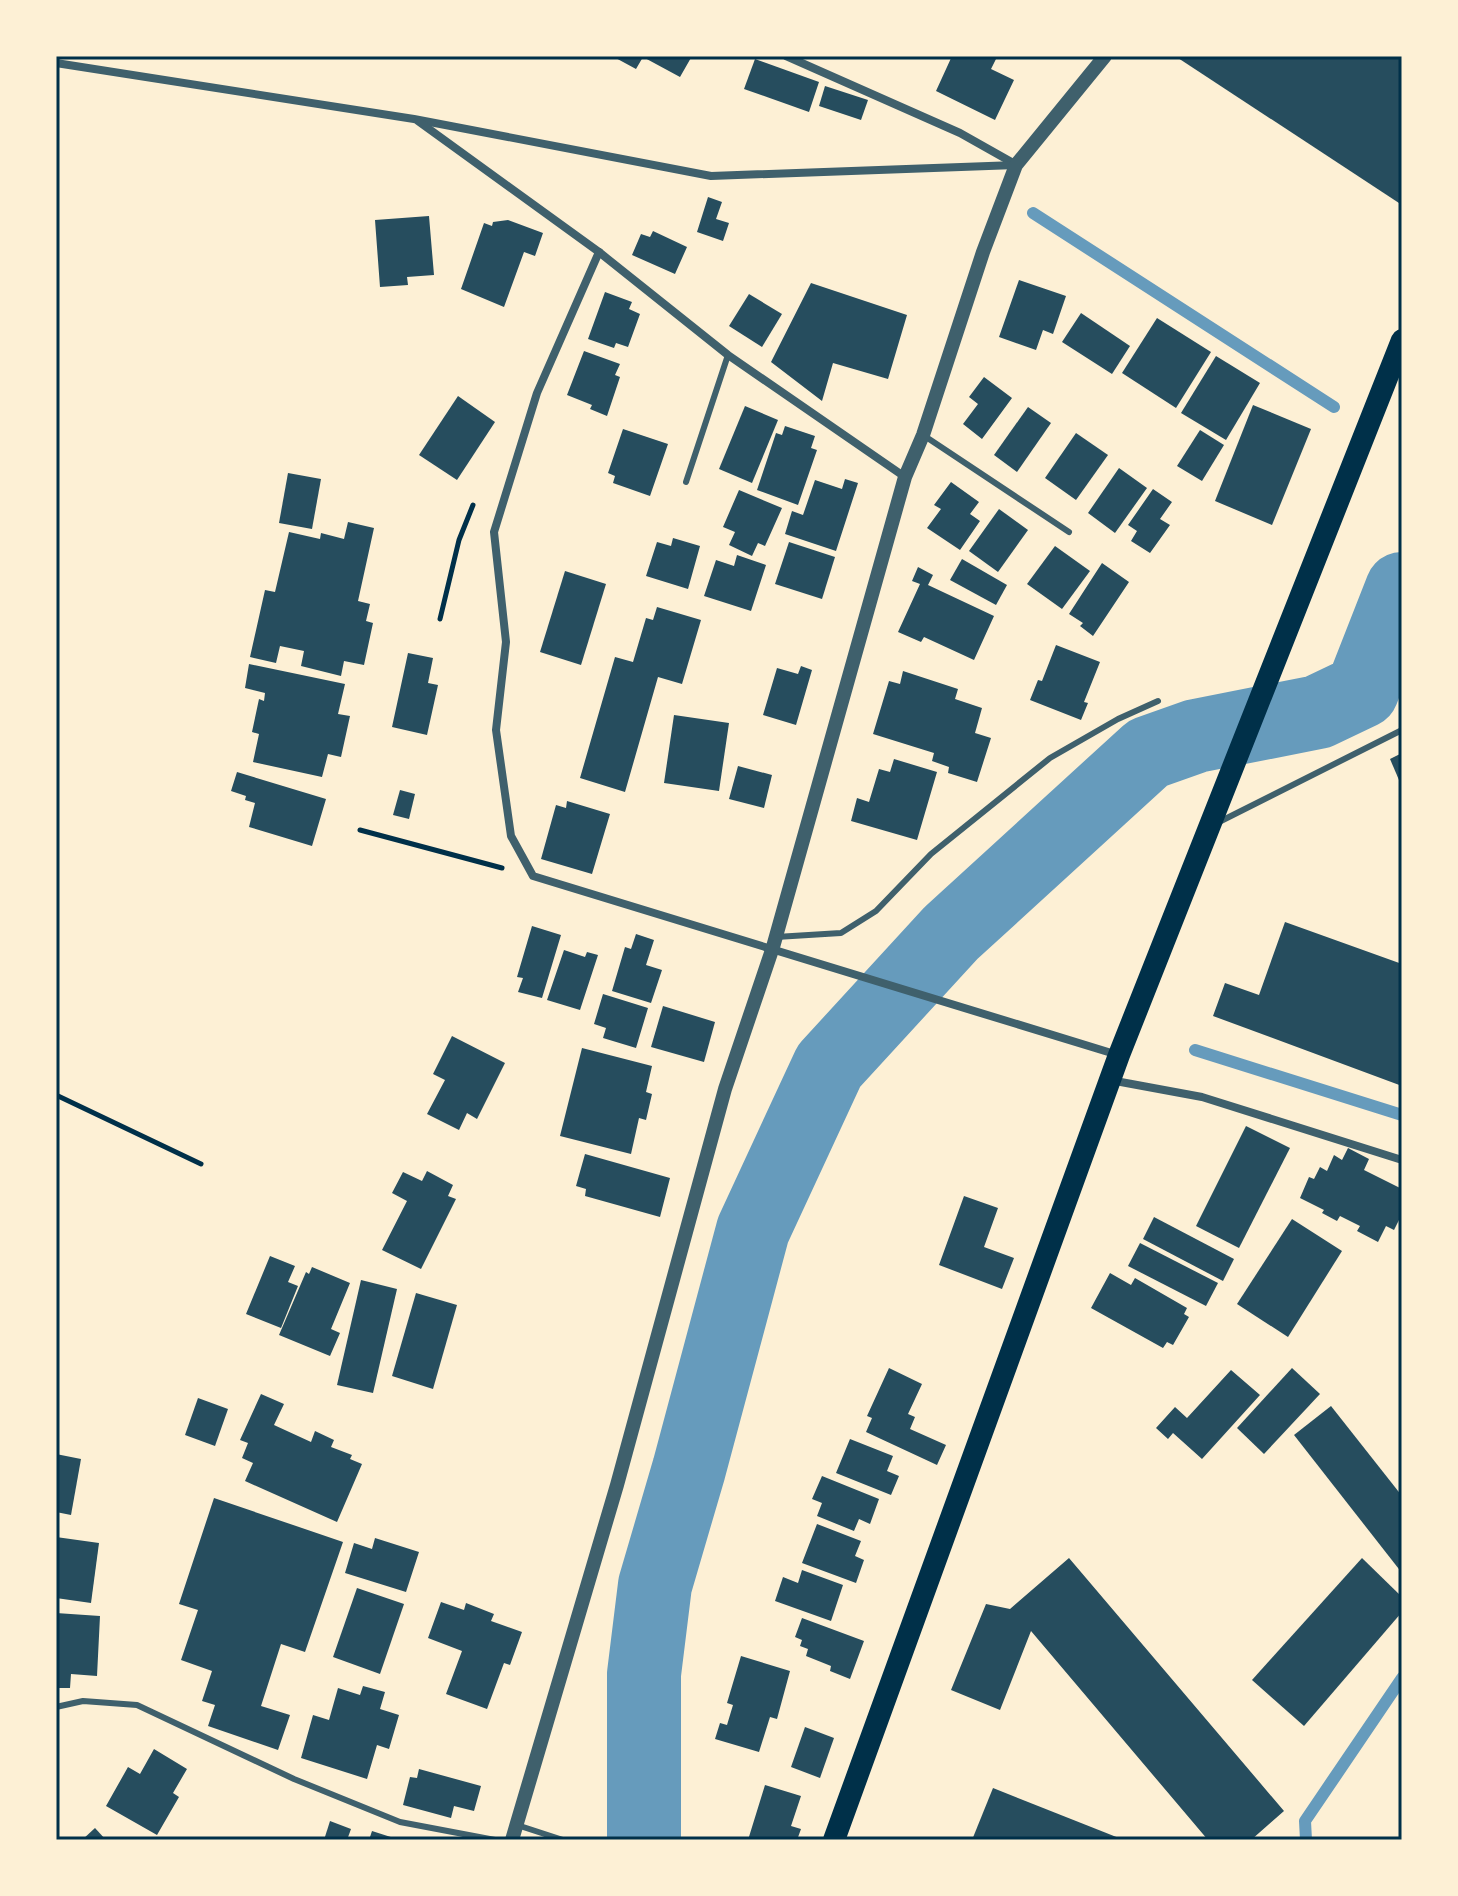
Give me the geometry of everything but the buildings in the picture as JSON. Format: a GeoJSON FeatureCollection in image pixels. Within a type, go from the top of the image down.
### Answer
{"type":"FeatureCollection","features":[{"type":"Feature","properties":{"kind":"highway"},"geometry":{"type":"LineString","coordinates":[[834,1840],[1119,1055],[1402,340]]}},
{"type":"Feature","properties":{"kind":"street"},"geometry":{"type":"LineString","coordinates":[[786,56],[960,133],[1016,165]]}},
{"type":"Feature","properties":{"kind":"street"},"geometry":{"type":"LineString","coordinates":[[512,1840],[617,1485],[725,1089],[774,942],[905,477],[923,435],[983,252],[1016,165],[1105,56]]}},
{"type":"Feature","properties":{"kind":"street"},"geometry":{"type":"LineString","coordinates":[[56,63],[414,119],[711,176],[1016,165]]}},
{"type":"Feature","properties":{"kind":"street"},"geometry":{"type":"LineString","coordinates":[[414,119],[599,252],[728,355],[905,477]]}},
{"type":"Feature","properties":{"kind":"street"},"geometry":{"type":"LineString","coordinates":[[599,252],[537,393],[494,532],[506,642],[496,730],[511,836],[533,876],[774,942],[842,969],[1119,1055]]}},
{"type":"Feature","properties":{"kind":"street"},"geometry":{"type":"LineString","coordinates":[[1110,1080],[1202,1097],[1402,1160]]}},
{"type":"Feature","properties":{"kind":"lane"},"geometry":{"type":"LineString","coordinates":[[686,482],[728,355]]}},
{"type":"Feature","properties":{"kind":"lane"},"geometry":{"type":"LineString","coordinates":[[923,435],[1069,532]]}},
{"type":"Feature","properties":{"kind":"lane"},"geometry":{"type":"LineString","coordinates":[[774,942],[841,933],[876,911],[931,854],[1050,758],[1118,719],[1158,701]]}},
{"type":"Feature","properties":{"kind":"lane"},"geometry":{"type":"LineString","coordinates":[[1208,828],[1402,730]]}},
{"type":"Feature","properties":{"kind":"lane"},"geometry":{"type":"LineString","coordinates":[[56,1707],[83,1701],[137,1705],[294,1779],[400,1822],[495,1840]]}},
{"type":"Feature","properties":{"kind":"lane"},"geometry":{"type":"LineString","coordinates":[[516,1825],[563,1840]]}},
{"type":"Feature","properties":{"kind":"path"},"geometry":{"type":"LineString","coordinates":[[440,619],[459,540],[480,497]]}},
{"type":"Feature","properties":{"kind":"path"},"geometry":{"type":"LineString","coordinates":[[360,830],[505,869]]}},
{"type":"Feature","properties":{"kind":"path"},"geometry":{"type":"LineString","coordinates":[[56,1095],[201,1164]]}},
{"type":"Feature","properties":{"kind":"waterway"},"geometry":{"type":"LineString","coordinates":[[1033,213],[1334,407]]}},
{"type":"Feature","properties":{"kind":"waterway"},"geometry":{"type":"LineString","coordinates":[[644,1840],[644,1674],[655,1585],[753,1230],[829,1066],[951,933],[1148,753],[1196,736],[1318,712],[1362,691],[1402,589]]}},
{"type":"Feature","properties":{"kind":"waterway"},"geometry":{"type":"LineString","coordinates":[[951,933],[972,945]]}},
{"type":"Feature","properties":{"kind":"waterway"},"geometry":{"type":"LineString","coordinates":[[1195,1050],[1402,1115]]}},
{"type":"Feature","properties":{"kind":"waterway"},"geometry":{"type":"LineString","coordinates":[[1306,1840],[1305,1821],[1402,1678]]}}]}
